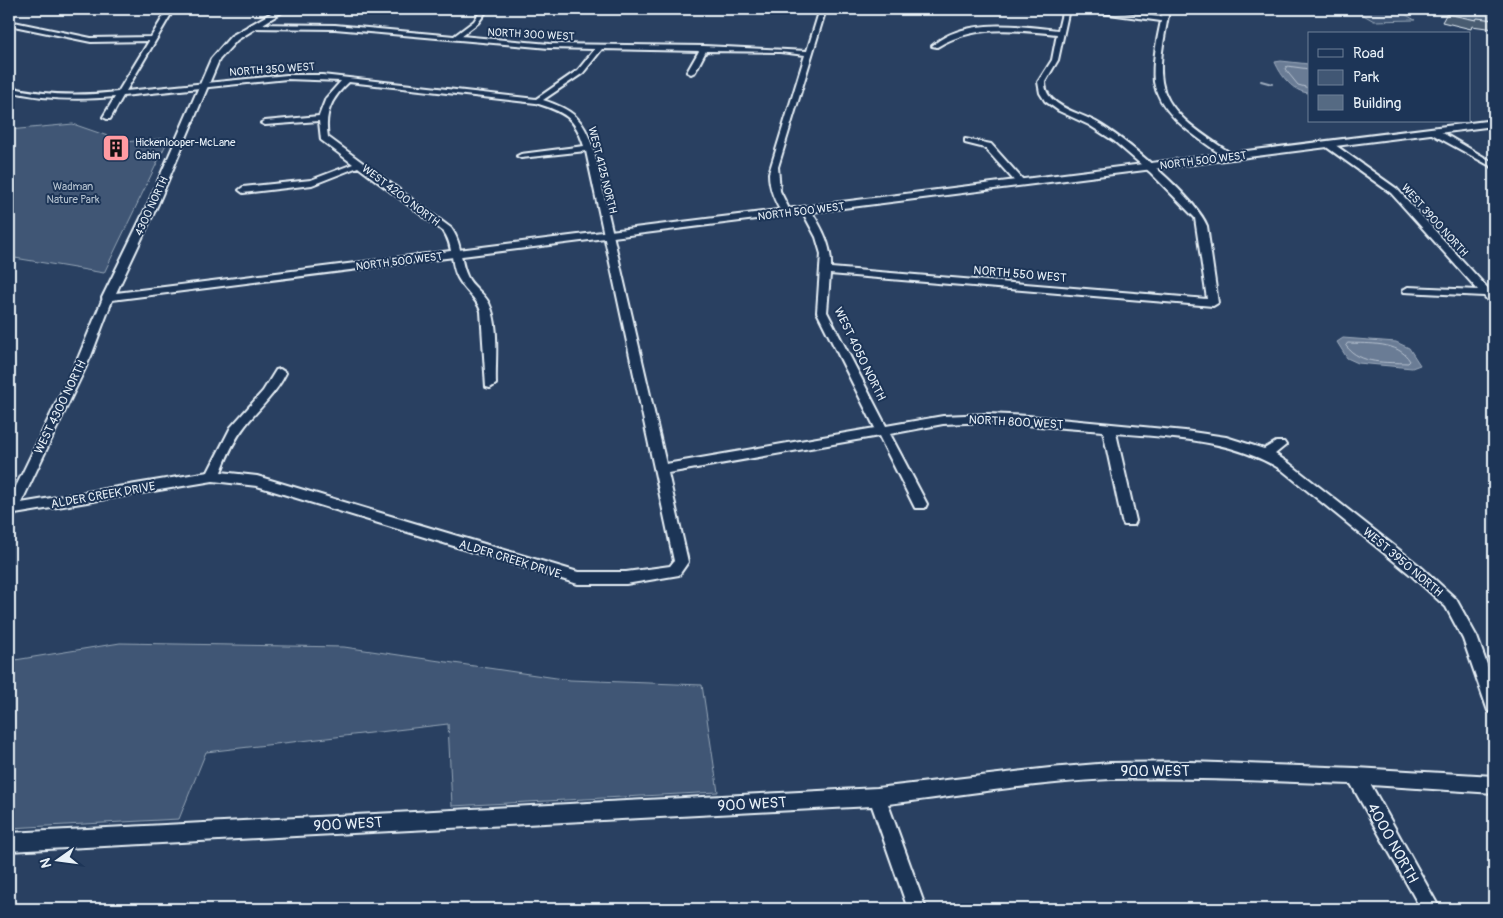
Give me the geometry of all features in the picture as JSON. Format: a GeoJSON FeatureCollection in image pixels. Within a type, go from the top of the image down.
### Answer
{"type":"FeatureCollection","features":[{"type":"Feature","properties":{"kind":"street"},"geometry":{"type":"LineString","coordinates":[[107,117],[171,9]]}},
{"type":"Feature","properties":{"kind":"street","name":"4300 NORTH"},"geometry":{"type":"LineString","coordinates":[[108,298],[160,187],[202,85],[222,48],[251,26],[283,9]]}},
{"type":"Feature","properties":{"kind":"street"},"geometry":{"type":"LineString","coordinates":[[455,38],[476,22],[485,9]]}},
{"type":"Feature","properties":{"kind":"street"},"geometry":{"type":"LineString","coordinates":[[786,213],[775,192],[773,172],[823,9]]}},
{"type":"Feature","properties":{"kind":"street"},"geometry":{"type":"LineString","coordinates":[[1066,9],[1060,25],[1061,32],[1054,62],[1041,81],[1041,88],[1054,104],[1106,132],[1147,167]]}},
{"type":"Feature","properties":{"kind":"street"},"geometry":{"type":"LineString","coordinates":[[1075,9],[1164,19]]}},
{"type":"Feature","properties":{"kind":"street"},"geometry":{"type":"LineString","coordinates":[[1166,9],[1157,77],[1160,90],[1182,120],[1230,157]]}},
{"type":"Feature","properties":{"kind":"street"},"geometry":{"type":"LineString","coordinates":[[9,23],[91,40],[118,41],[154,38]]}},
{"type":"Feature","properties":{"kind":"street","name":"NORTH 300 WEST"},"geometry":{"type":"LineString","coordinates":[[251,26],[335,27],[520,44],[704,48],[810,53]]}},
{"type":"Feature","properties":{"kind":"street"},"geometry":{"type":"LineString","coordinates":[[935,46],[943,40],[971,31],[1005,29],[1061,32]]}},
{"type":"Feature","properties":{"kind":"street"},"geometry":{"type":"LineString","coordinates":[[537,101],[581,72],[591,62],[600,47]]}},
{"type":"Feature","properties":{"kind":"street"},"geometry":{"type":"LineString","coordinates":[[691,72],[704,48]]}},
{"type":"Feature","properties":{"kind":"street","name":"NORTH 350 WEST"},"geometry":{"type":"LineString","coordinates":[[9,89],[29,94],[66,97],[287,77],[348,80],[537,101]]}},
{"type":"Feature","properties":{"kind":"street","name":"WEST 4200 NORTH"},"geometry":{"type":"LineString","coordinates":[[348,80],[328,98],[322,127],[324,138],[448,230],[456,241],[461,274],[467,285],[481,299],[488,314],[490,384]]}},
{"type":"Feature","properties":{"kind":"street","name":"WEST 4125 NORTH"},"geometry":{"type":"LineString","coordinates":[[537,101],[554,106],[574,117],[582,125],[607,235]]}},
{"type":"Feature","properties":{"kind":"street"},"geometry":{"type":"LineString","coordinates":[[265,123],[324,118]]}},
{"type":"Feature","properties":{"kind":"street","name":"NORTH 500 WEST"},"geometry":{"type":"LineString","coordinates":[[108,298],[1494,123]]}},
{"type":"Feature","properties":{"kind":"street"},"geometry":{"type":"LineString","coordinates":[[1433,131],[1494,166]]}},
{"type":"Feature","properties":{"kind":"street"},"geometry":{"type":"LineString","coordinates":[[968,141],[988,146],[1022,183]]}},
{"type":"Feature","properties":{"kind":"street","name":"WEST 3900 NORTH"},"geometry":{"type":"LineString","coordinates":[[1328,144],[1394,191],[1494,301]]}},
{"type":"Feature","properties":{"kind":"street"},"geometry":{"type":"LineString","coordinates":[[520,156],[588,148]]}},
{"type":"Feature","properties":{"kind":"street"},"geometry":{"type":"LineString","coordinates":[[243,190],[312,182],[360,164]]}},
{"type":"Feature","properties":{"kind":"street","name":"NORTH 550 WEST"},"geometry":{"type":"LineString","coordinates":[[824,271],[1212,302],[1202,226],[1199,217],[1188,204],[1147,167]]}},
{"type":"Feature","properties":{"kind":"street","name":"WEST 4050 NORTH"},"geometry":{"type":"LineString","coordinates":[[807,211],[823,242],[826,254],[820,297],[822,312],[920,504]]}},
{"type":"Feature","properties":{"kind":"street","name":"ALDER CREEK DRIVE"},"geometry":{"type":"LineString","coordinates":[[10,512],[213,476],[257,481],[552,572],[578,578],[602,580],[674,571],[681,562],[607,235]]}},
{"type":"Feature","properties":{"kind":"street"},"geometry":{"type":"LineString","coordinates":[[1408,290],[1487,293]]}},
{"type":"Feature","properties":{"kind":"street","name":"WEST 4300 NORTH"},"geometry":{"type":"LineString","coordinates":[[10,512],[85,356],[108,298]]}},
{"type":"Feature","properties":{"kind":"street"},"geometry":{"type":"LineString","coordinates":[[213,476],[223,452],[240,424],[273,389],[280,373]]}},
{"type":"Feature","properties":{"kind":"street","name":"NORTH 800 WEST"},"geometry":{"type":"LineString","coordinates":[[660,470],[943,420],[988,418],[1226,441],[1266,454]]}},
{"type":"Feature","properties":{"kind":"street"},"geometry":{"type":"LineString","coordinates":[[1109,429],[1129,521]]}},
{"type":"Feature","properties":{"kind":"street"},"geometry":{"type":"LineString","coordinates":[[1266,454],[1280,445]]}},
{"type":"Feature","properties":{"kind":"street","name":"WEST 3950 NORTH"},"geometry":{"type":"LineString","coordinates":[[1266,454],[1286,467],[1408,564],[1451,603],[1470,638],[1494,706]]}},
{"type":"Feature","properties":{"kind":"street","name":"900 WEST"},"geometry":{"type":"LineString","coordinates":[[9,842],[877,798],[1050,776],[1110,771],[1190,770],[1356,776],[1494,786]]}},
{"type":"Feature","properties":{"kind":"street","name":"4000 NORTH"},"geometry":{"type":"LineString","coordinates":[[1356,776],[1431,909]]}},
{"type":"Feature","properties":{"kind":"street"},"geometry":{"type":"LineString","coordinates":[[877,798],[917,909]]}},
{"type":"Feature","properties":{"kind":"green space"},"geometry":{"type":"Polygon","coordinates":[[[1353,9],[1396,9],[1415,20],[1374,21],[1353,9]]]}},
{"type":"Feature","properties":{"kind":"green space","name":"Wadman Nature Park"},"geometry":{"type":"Polygon","coordinates":[[[73,124],[125,142],[169,138],[104,273],[9,257],[9,130],[73,124]]]}},
{"type":"Feature","properties":{"kind":"green space"},"geometry":{"type":"Polygon","coordinates":[[[120,643],[344,647],[570,680],[702,685],[718,792],[452,806],[448,724],[206,752],[179,819],[9,828],[9,661],[120,643]]]}},
{"type":"Feature","properties":{"kind":"water"},"geometry":{"type":"Polygon","coordinates":[[[1275,62],[1308,64],[1308,93],[1298,90],[1288,82],[1275,62]]]}},
{"type":"Feature","properties":{"kind":"water"},"geometry":{"type":"Polygon","coordinates":[[[1343,338],[1396,342],[1409,348],[1420,365],[1412,368],[1358,363],[1347,358],[1337,342],[1343,338]]]}},
{"type":"Feature","properties":{"kind":"building"},"geometry":{"type":"Polygon","coordinates":[[[1451,9],[1494,9],[1494,20],[1477,18],[1476,20],[1447,14],[1451,9]]]}},
{"type":"Feature","properties":{"kind":"waterway"},"geometry":{"type":"LineString","coordinates":[[1261,81],[1272,84]]}},
{"type":"Feature","properties":{"kind":"place","name":"Hickenlooper-McLane Cabin"},"geometry":{"type":"Point","coordinates":[116,148]}}]}
